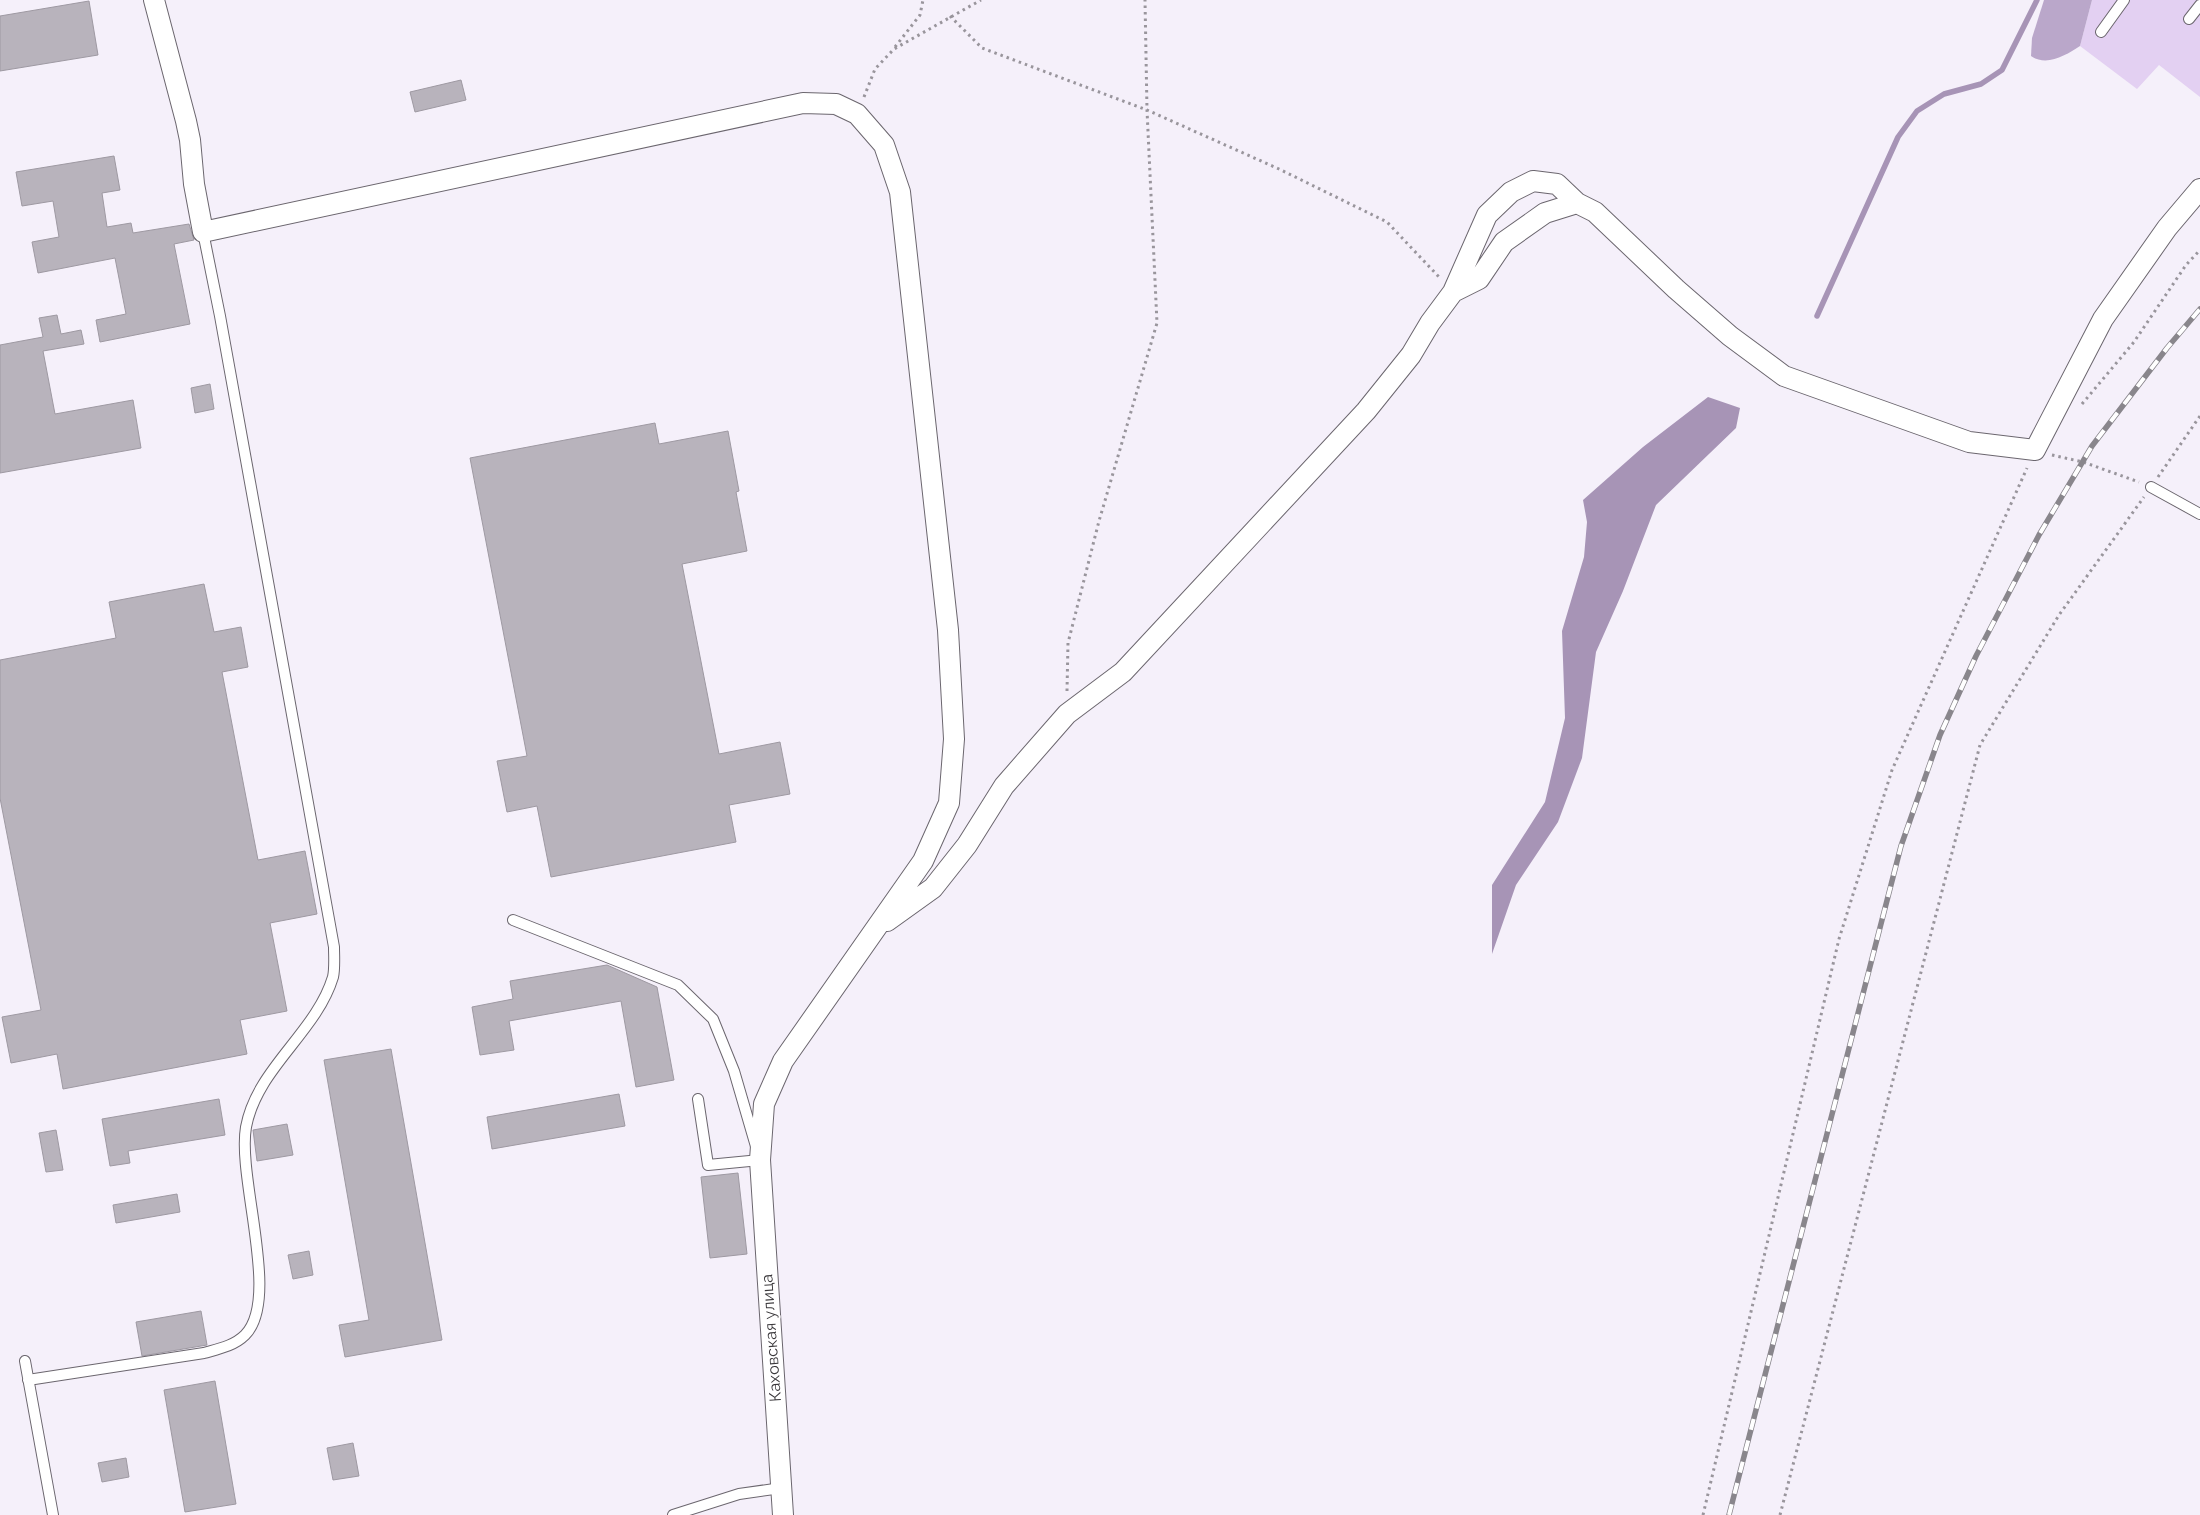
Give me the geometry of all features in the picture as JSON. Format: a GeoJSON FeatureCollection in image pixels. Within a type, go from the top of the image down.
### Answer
{"type":"FeatureCollection","features":[{"type":"Feature","properties":{"kind":"street"},"geometry":{"type":"LineString","coordinates":[[154,0],[186,121],[190,140],[194,184],[203,232],[803,103],[836,104],[857,114]]}},
{"type":"Feature","properties":{"kind":"street","name":"Каховская улица"},"geometry":{"type":"LineString","coordinates":[[783,1515],[760,1160],[764,1104],[783,1061],[878,928],[923,861],[949,803],[954,739],[948,630],[900,192],[884,145],[857,114]]}},
{"type":"Feature","properties":{"kind":"street"},"geometry":{"type":"LineString","coordinates":[[878,928],[933,888],[967,845],[1004,786],[1067,714],[1123,672],[1366,411],[1411,355],[1430,323],[1454,292],[1487,216],[1511,192],[1532,181],[1557,184],[1577,203],[1595,212],[1615,229],[1645,262],[1730,336],[1784,376],[1969,442],[2035,450],[2103,318],[2167,228],[2200,189]]}},
{"type":"Feature","properties":{"kind":"street"},"geometry":{"type":"LineString","coordinates":[[1454,292],[1479,279],[1504,242],[1545,213],[1577,203]]}},
{"type":"Feature","properties":{"kind":"lane"},"geometry":{"type":"LineString","coordinates":[[2101,32],[2124,0]]}},
{"type":"Feature","properties":{"kind":"lane"},"geometry":{"type":"LineString","coordinates":[[2189,19],[2200,5]]}},
{"type":"Feature","properties":{"kind":"lane"},"geometry":{"type":"LineString","coordinates":[[28,1380],[204,1353],[225,1347],[245,1335],[258,1314],[261,1290],[244,1155],[246,1126],[259,1090],[320,1005],[333,976],[334,947],[220,316],[203,232]]}},
{"type":"Feature","properties":{"kind":"lane"},"geometry":{"type":"LineString","coordinates":[[2151,486],[2200,514]]}},
{"type":"Feature","properties":{"kind":"lane"},"geometry":{"type":"LineString","coordinates":[[513,920],[678,985],[713,1019],[734,1071],[760,1160],[708,1165],[698,1098]]}},
{"type":"Feature","properties":{"kind":"lane"},"geometry":{"type":"LineString","coordinates":[[25,1361],[53,1515]]}},
{"type":"Feature","properties":{"kind":"lane"},"geometry":{"type":"LineString","coordinates":[[673,1515],[739,1494],[781,1488]]}},
{"type":"Feature","properties":{"kind":"path"},"geometry":{"type":"LineString","coordinates":[[857,114],[875,69],[894,49],[920,14],[923,0]]}},
{"type":"Feature","properties":{"kind":"path"},"geometry":{"type":"LineString","coordinates":[[894,49],[981,0]]}},
{"type":"Feature","properties":{"kind":"path"},"geometry":{"type":"LineString","coordinates":[[1067,714],[1068,643],[1099,521],[1157,323],[1147,110],[1145,0]]}},
{"type":"Feature","properties":{"kind":"path"},"geometry":{"type":"LineString","coordinates":[[950,16],[982,48],[1147,110],[1279,169],[1386,222],[1454,292]]}},
{"type":"Feature","properties":{"kind":"path"},"geometry":{"type":"LineString","coordinates":[[2081,404],[2134,342],[2186,265],[2200,250]]}},
{"type":"Feature","properties":{"kind":"path"},"geometry":{"type":"LineString","coordinates":[[1780,1515],[1980,746],[2059,615],[2200,416]]}},
{"type":"Feature","properties":{"kind":"path"},"geometry":{"type":"LineString","coordinates":[[1703,1515],[1842,930],[1892,770],[2035,450],[2083,462],[2151,486]]}},
{"type":"Feature","properties":{"kind":"shaded area"},"geometry":{"type":"Polygon","coordinates":[[[2044,0],[2092,0],[2080,46],[2069,53],[2050,60],[2037,59],[2031,56],[2032,38],[2044,0]]]}},
{"type":"Feature","properties":{"kind":"shaded area"},"geometry":{"type":"Polygon","coordinates":[[[2092,0],[2200,0],[2200,97],[2159,65],[2137,89],[2080,46],[2092,0]]]}},
{"type":"Feature","properties":{"kind":"shaded area"},"geometry":{"type":"Polygon","coordinates":[[[1708,397],[1740,408],[1736,428],[1656,505],[1623,591],[1596,652],[1582,758],[1558,822],[1516,885],[1492,954],[1492,885],[1545,802],[1565,718],[1562,631],[1584,557],[1587,522],[1583,500],[1643,447],[1708,397]]]}},
{"type":"Feature","properties":{"kind":"building"},"geometry":{"type":"Polygon","coordinates":[[[89,1],[98,55],[0,71],[0,16],[89,1]]]}},
{"type":"Feature","properties":{"kind":"building"},"geometry":{"type":"Polygon","coordinates":[[[461,80],[466,100],[415,112],[410,92],[461,80]]]}},
{"type":"Feature","properties":{"kind":"building"},"geometry":{"type":"Polygon","coordinates":[[[114,156],[120,190],[102,193],[107,227],[131,223],[133,233],[189,224],[194,240],[174,244],[190,324],[100,342],[96,320],[126,314],[115,258],[38,273],[32,242],[59,237],[53,201],[22,206],[16,172],[114,156]]]}},
{"type":"Feature","properties":{"kind":"building"},"geometry":{"type":"Polygon","coordinates":[[[57,315],[61,334],[81,330],[84,344],[43,351],[55,414],[133,400],[141,448],[0,473],[0,345],[43,337],[39,318],[57,315]]]}},
{"type":"Feature","properties":{"kind":"building"},"geometry":{"type":"Polygon","coordinates":[[[210,384],[214,409],[195,413],[191,388],[210,384]]]}},
{"type":"Feature","properties":{"kind":"building"},"geometry":{"type":"Polygon","coordinates":[[[655,423],[659,444],[728,431],[739,491],[736,492],[747,551],[682,564],[719,754],[780,742],[790,794],[729,805],[736,842],[551,877],[537,806],[507,812],[497,761],[527,756],[470,458],[655,423]]]}},
{"type":"Feature","properties":{"kind":"building"},"geometry":{"type":"Polygon","coordinates":[[[204,584],[214,632],[241,627],[248,667],[222,672],[258,860],[305,851],[317,914],[270,923],[287,1011],[240,1020],[247,1054],[63,1089],[57,1054],[11,1063],[2,1017],[41,1010],[0,798],[0,660],[116,638],[109,602],[204,584]]]}},
{"type":"Feature","properties":{"kind":"building"},"geometry":{"type":"Polygon","coordinates":[[[607,965],[657,987],[674,1080],[636,1087],[621,1001],[509,1021],[514,1050],[480,1055],[472,1007],[513,999],[510,981],[607,965]]]}},
{"type":"Feature","properties":{"kind":"building"},"geometry":{"type":"Polygon","coordinates":[[[391,1049],[442,1340],[345,1357],[339,1325],[369,1320],[324,1060],[391,1049]]]}},
{"type":"Feature","properties":{"kind":"building"},"geometry":{"type":"Polygon","coordinates":[[[619,1094],[625,1126],[492,1149],[487,1117],[619,1094]]]}},
{"type":"Feature","properties":{"kind":"building"},"geometry":{"type":"Polygon","coordinates":[[[219,1099],[225,1135],[128,1151],[130,1163],[110,1166],[102,1119],[219,1099]]]}},
{"type":"Feature","properties":{"kind":"building"},"geometry":{"type":"Polygon","coordinates":[[[287,1124],[293,1155],[257,1161],[253,1130],[287,1124]]]}},
{"type":"Feature","properties":{"kind":"building"},"geometry":{"type":"Polygon","coordinates":[[[56,1130],[63,1170],[46,1172],[39,1133],[56,1130]]]}},
{"type":"Feature","properties":{"kind":"building"},"geometry":{"type":"Polygon","coordinates":[[[738,1173],[747,1254],[710,1258],[701,1177],[738,1173]]]}},
{"type":"Feature","properties":{"kind":"building"},"geometry":{"type":"Polygon","coordinates":[[[177,1194],[180,1212],[116,1223],[113,1205],[177,1194]]]}},
{"type":"Feature","properties":{"kind":"building"},"geometry":{"type":"Polygon","coordinates":[[[309,1251],[313,1275],[293,1279],[288,1255],[309,1251]]]}},
{"type":"Feature","properties":{"kind":"building"},"geometry":{"type":"Polygon","coordinates":[[[201,1311],[207,1345],[142,1356],[136,1322],[201,1311]]]}},
{"type":"Feature","properties":{"kind":"building"},"geometry":{"type":"Polygon","coordinates":[[[215,1381],[236,1504],[185,1512],[164,1390],[215,1381]]]}},
{"type":"Feature","properties":{"kind":"building"},"geometry":{"type":"Polygon","coordinates":[[[353,1443],[359,1476],[333,1480],[327,1448],[353,1443]]]}},
{"type":"Feature","properties":{"kind":"building"},"geometry":{"type":"Polygon","coordinates":[[[126,1458],[129,1477],[102,1482],[98,1463],[126,1458]]]}},
{"type":"Feature","properties":{"kind":"waterway"},"geometry":{"type":"LineString","coordinates":[[1817,316],[1898,137],[1917,111],[1944,94],[1981,84],[2002,70],[2037,0]]}},
{"type":"Feature","properties":{"kind":"railway"},"geometry":{"type":"LineString","coordinates":[[1729,1515],[1901,846],[1940,735],[1976,656],[2039,535],[2092,446],[2167,348],[2200,309]]}}]}
